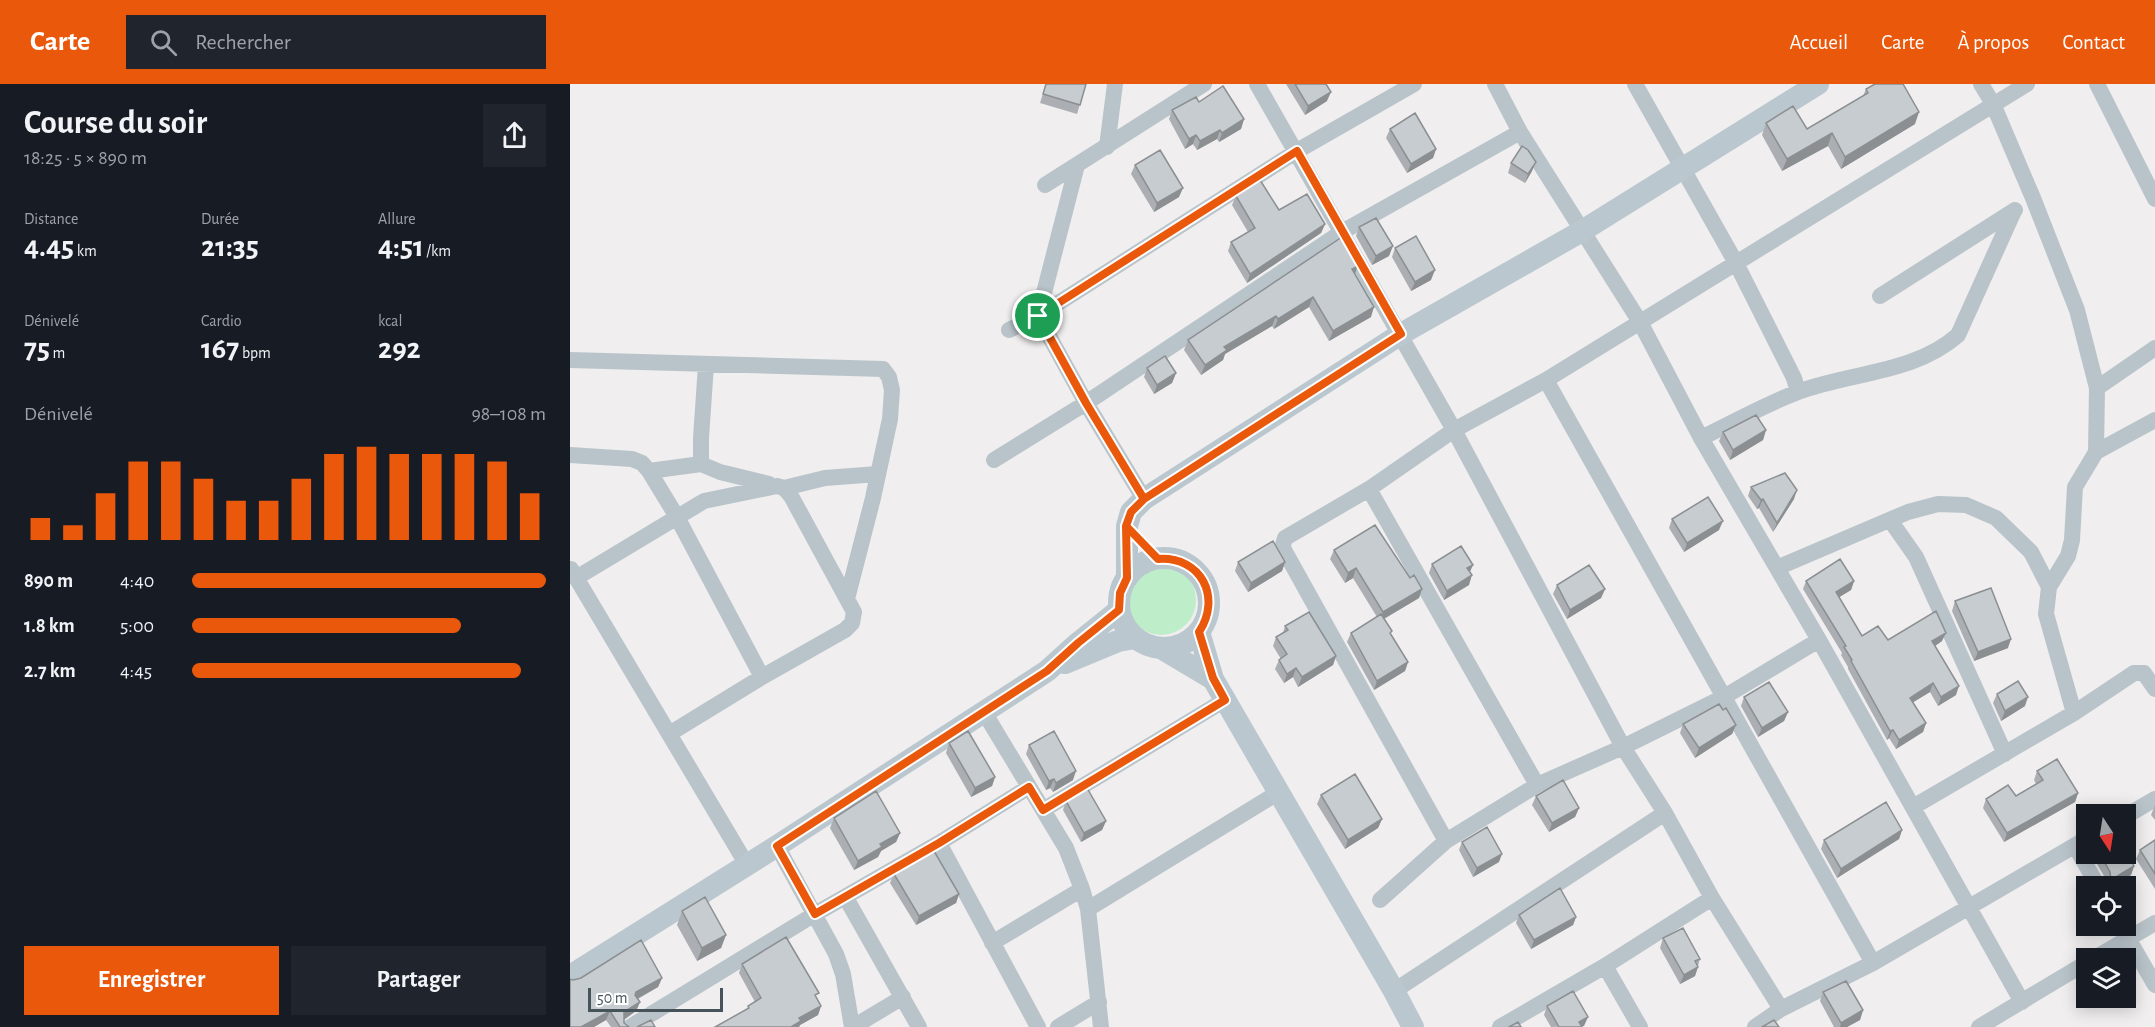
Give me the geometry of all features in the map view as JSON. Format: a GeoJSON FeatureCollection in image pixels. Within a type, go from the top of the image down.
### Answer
{"type":"FeatureCollection","features":[{"type":"Feature","properties":{"kind":"street"},"geometry":{"type":"LineString","coordinates":[[1107,147],[1115,84]]}},
{"type":"Feature","properties":{"kind":"street"},"geometry":{"type":"LineString","coordinates":[[1045,185],[1204,84]]}},
{"type":"Feature","properties":{"kind":"street"},"geometry":{"type":"LineString","coordinates":[[1257,84],[1454,430],[1623,747],[1665,813],[1712,898],[1781,1009]]}},
{"type":"Feature","properties":{"kind":"street"},"geometry":{"type":"LineString","coordinates":[[1496,84],[1520,132],[1640,322],[1701,438],[1819,640],[2022,1002]]}},
{"type":"Feature","properties":{"kind":"street"},"geometry":{"type":"LineString","coordinates":[[1635,84],[1736,263],[1794,378],[1798,392]]}},
{"type":"Feature","properties":{"kind":"street"},"geometry":{"type":"LineString","coordinates":[[1127,578],[1126,526],[1131,512],[1144,499],[1401,334],[1582,231],[1818,84]]}},
{"type":"Feature","properties":{"kind":"street"},"geometry":{"type":"LineString","coordinates":[[1981,84],[1993,104],[2033,198],[2077,310],[2097,388],[2096,452],[2075,487],[2072,540],[2068,555],[2049,587],[2046,614],[2074,713]]}},
{"type":"Feature","properties":{"kind":"street"},"geometry":{"type":"LineString","coordinates":[[1446,841],[1284,550],[1285,538],[1370,489],[1454,430],[1546,380],[2027,84]]}},
{"type":"Feature","properties":{"kind":"street"},"geometry":{"type":"LineString","coordinates":[[2097,84],[2155,199]]}},
{"type":"Feature","properties":{"kind":"street"},"geometry":{"type":"LineString","coordinates":[[1009,330],[1038,316],[1403,86]]}},
{"type":"Feature","properties":{"kind":"street"},"geometry":{"type":"LineString","coordinates":[[994,460],[1086,403],[1342,232],[1520,132]]}},
{"type":"Feature","properties":{"kind":"street"},"geometry":{"type":"LineString","coordinates":[[1077,165],[1038,316],[1086,403],[1144,499]]}},
{"type":"Feature","properties":{"kind":"street"},"geometry":{"type":"LineString","coordinates":[[1880,296],[2033,198]]}},
{"type":"Feature","properties":{"kind":"street"},"geometry":{"type":"LineString","coordinates":[[1701,438],[1798,392],[1904,364],[1944,347],[1958,335],[2014,211]]}},
{"type":"Feature","properties":{"kind":"street"},"geometry":{"type":"LineString","coordinates":[[2097,388],[2155,348]]}},
{"type":"Feature","properties":{"kind":"street"},"geometry":{"type":"LineString","coordinates":[[570,360],[883,369],[890,377],[892,390],[890,419],[847,599]]}},
{"type":"Feature","properties":{"kind":"street"},"geometry":{"type":"LineString","coordinates":[[701,464],[706,364]]}},
{"type":"Feature","properties":{"kind":"street"},"geometry":{"type":"LineString","coordinates":[[1546,380],[1873,963]]}},
{"type":"Feature","properties":{"kind":"street"},"geometry":{"type":"LineString","coordinates":[[2096,452],[2155,420]]}},
{"type":"Feature","properties":{"kind":"street"},"geometry":{"type":"LineString","coordinates":[[570,455],[632,459],[642,463],[649,471],[677,517],[762,677]]}},
{"type":"Feature","properties":{"kind":"street"},"geometry":{"type":"LineString","coordinates":[[649,471],[701,464],[720,472],[781,487],[791,496],[854,612],[852,623],[845,630],[669,734]]}},
{"type":"Feature","properties":{"kind":"street"},"geometry":{"type":"LineString","coordinates":[[747,865],[573,573],[704,501],[825,478],[878,474]]}},
{"type":"Feature","properties":{"kind":"street"},"geometry":{"type":"LineString","coordinates":[[1370,489],[1537,785]]}},
{"type":"Feature","properties":{"kind":"street"},"geometry":{"type":"LineString","coordinates":[[1777,567],[1908,512],[1938,504],[1966,505],[1996,518],[2031,552],[2049,587]]}},
{"type":"Feature","properties":{"kind":"street"},"geometry":{"type":"LineString","coordinates":[[1890,520],[1916,557],[2005,754]]}},
{"type":"Feature","properties":{"kind":"street"},"geometry":{"type":"LineString","coordinates":[[1126,526],[1158,559]]}},
{"type":"Feature","properties":{"kind":"street"},"geometry":{"type":"LineString","coordinates":[[1161,648],[1188,641],[1199,632],[1206,621],[1209,610],[1209,598],[1203,579],[1182,562],[1166,558],[1146,562],[1135,569],[1127,578],[1120,593],[1119,610],[1125,625],[1136,638],[1161,648],[1213,678]]}},
{"type":"Feature","properties":{"kind":"street"},"geometry":{"type":"LineString","coordinates":[[570,976],[777,846],[1047,671],[1119,610]]}},
{"type":"Feature","properties":{"kind":"street"},"geometry":{"type":"LineString","coordinates":[[1199,632],[1213,678],[1413,1027]]}},
{"type":"Feature","properties":{"kind":"street"},"geometry":{"type":"LineString","coordinates":[[1047,671],[1118,641],[1136,638]]}},
{"type":"Feature","properties":{"kind":"street"},"geometry":{"type":"LineString","coordinates":[[1380,900],[1446,841],[1537,785],[1623,747],[1724,697],[1819,640]]}},
{"type":"Feature","properties":{"kind":"street"},"geometry":{"type":"LineString","coordinates":[[1913,807],[2074,713],[2133,673],[2144,672],[2155,689]]}},
{"type":"Feature","properties":{"kind":"street"},"geometry":{"type":"LineString","coordinates":[[1043,810],[1225,700]]}},
{"type":"Feature","properties":{"kind":"street"},"geometry":{"type":"LineString","coordinates":[[984,712],[1066,848],[1082,889],[1088,909],[1101,1027]]}},
{"type":"Feature","properties":{"kind":"street"},"geometry":{"type":"LineString","coordinates":[[630,1027],[1029,787]]}},
{"type":"Feature","properties":{"kind":"street"},"geometry":{"type":"LineString","coordinates":[[1088,909],[1279,792]]}},
{"type":"Feature","properties":{"kind":"street"},"geometry":{"type":"LineString","coordinates":[[2136,810],[2155,799]]}},
{"type":"Feature","properties":{"kind":"street"},"geometry":{"type":"LineString","coordinates":[[1394,991],[1665,813]]}},
{"type":"Feature","properties":{"kind":"street"},"geometry":{"type":"LineString","coordinates":[[939,843],[1038,1027]]}},
{"type":"Feature","properties":{"kind":"street"},"geometry":{"type":"LineString","coordinates":[[1755,1027],[1781,1009],[1873,963],[2076,845]]}},
{"type":"Feature","properties":{"kind":"street"},"geometry":{"type":"LineString","coordinates":[[777,846],[836,954],[843,974],[853,1027],[903,997]]}},
{"type":"Feature","properties":{"kind":"street"},"geometry":{"type":"LineString","coordinates":[[992,943],[1082,889]]}},
{"type":"Feature","properties":{"kind":"street"},"geometry":{"type":"LineString","coordinates":[[846,898],[919,1027]]}},
{"type":"Feature","properties":{"kind":"street"},"geometry":{"type":"LineString","coordinates":[[1500,1027],[1605,966],[1712,898]]}},
{"type":"Feature","properties":{"kind":"street"},"geometry":{"type":"LineString","coordinates":[[2136,929],[2155,923]]}},
{"type":"Feature","properties":{"kind":"street"},"geometry":{"type":"LineString","coordinates":[[2107,948],[2120,936]]}},
{"type":"Feature","properties":{"kind":"street"},"geometry":{"type":"LineString","coordinates":[[2127,936],[2155,985]]}},
{"type":"Feature","properties":{"kind":"street"},"geometry":{"type":"LineString","coordinates":[[1605,966],[1640,1027]]}},
{"type":"Feature","properties":{"kind":"street"},"geometry":{"type":"LineString","coordinates":[[1979,1027],[2076,969]]}},
{"type":"Feature","properties":{"kind":"street"},"geometry":{"type":"LineString","coordinates":[[1058,1027],[1100,1002]]}},
{"type":"Feature","properties":{"kind":"green space"},"geometry":{"type":"Polygon","coordinates":[[[1161,565],[1174,568],[1186,575],[1193,587],[1196,600],[1193,613],[1186,625],[1174,632],[1161,635],[1148,632],[1136,625],[1129,613],[1126,600],[1129,587],[1136,575],[1148,568],[1161,565]]]}},
{"type":"Feature","properties":{"kind":"building"},"geometry":{"type":"Polygon","coordinates":[[[1046,84],[1086,84],[1080,105],[1043,94],[1046,84]]]}},
{"type":"Feature","properties":{"kind":"building"},"geometry":{"type":"Polygon","coordinates":[[[1295,84],[1326,84],[1331,92],[1308,106],[1295,84]]]}},
{"type":"Feature","properties":{"kind":"building"},"geometry":{"type":"Polygon","coordinates":[[[1875,84],[1903,84],[1919,112],[1845,157],[1832,133],[1787,159],[1766,123],[1793,106],[1807,129],[1868,93],[1866,89],[1875,84]]]}},
{"type":"Feature","properties":{"kind":"building"},"geometry":{"type":"Polygon","coordinates":[[[1223,86],[1244,119],[1222,133],[1220,130],[1200,141],[1196,135],[1189,139],[1172,110],[1196,97],[1199,102],[1223,86]]]}},
{"type":"Feature","properties":{"kind":"building"},"geometry":{"type":"Polygon","coordinates":[[[1415,113],[1436,149],[1411,164],[1390,129],[1415,113]]]}},
{"type":"Feature","properties":{"kind":"building"},"geometry":{"type":"Polygon","coordinates":[[[1522,146],[1528,150],[1536,162],[1528,174],[1511,163],[1522,146]]]}},
{"type":"Feature","properties":{"kind":"building"},"geometry":{"type":"Polygon","coordinates":[[[1160,150],[1183,188],[1157,203],[1135,165],[1160,150]]]}},
{"type":"Feature","properties":{"kind":"building"},"geometry":{"type":"Polygon","coordinates":[[[1260,180],[1279,210],[1307,194],[1325,224],[1250,274],[1231,242],[1255,228],[1236,196],[1260,180]]]}},
{"type":"Feature","properties":{"kind":"building"},"geometry":{"type":"Polygon","coordinates":[[[1376,218],[1393,246],[1376,256],[1359,227],[1376,218]]]}},
{"type":"Feature","properties":{"kind":"building"},"geometry":{"type":"Polygon","coordinates":[[[1416,236],[1435,270],[1415,282],[1395,248],[1416,236]]]}},
{"type":"Feature","properties":{"kind":"building"},"geometry":{"type":"Polygon","coordinates":[[[1342,237],[1358,266],[1352,269],[1374,307],[1333,331],[1313,297],[1278,319],[1276,316],[1224,347],[1227,350],[1205,365],[1188,340],[1342,237]]]}},
{"type":"Feature","properties":{"kind":"building"},"geometry":{"type":"Polygon","coordinates":[[[1165,356],[1176,373],[1157,385],[1147,368],[1165,356]]]}},
{"type":"Feature","properties":{"kind":"building"},"geometry":{"type":"Polygon","coordinates":[[[1756,415],[1766,430],[1733,450],[1723,432],[1756,415]]]}},
{"type":"Feature","properties":{"kind":"building"},"geometry":{"type":"Polygon","coordinates":[[[1785,473],[1797,490],[1777,523],[1763,499],[1761,500],[1751,487],[1785,473]]]}},
{"type":"Feature","properties":{"kind":"building"},"geometry":{"type":"Polygon","coordinates":[[[1708,497],[1723,521],[1687,543],[1672,519],[1708,497]]]}},
{"type":"Feature","properties":{"kind":"building"},"geometry":{"type":"Polygon","coordinates":[[[1375,525],[1410,578],[1414,575],[1422,589],[1383,612],[1356,568],[1348,573],[1334,550],[1375,525]]]}},
{"type":"Feature","properties":{"kind":"building"},"geometry":{"type":"Polygon","coordinates":[[[1273,541],[1285,562],[1251,583],[1238,562],[1273,541]]]}},
{"type":"Feature","properties":{"kind":"building"},"geometry":{"type":"Polygon","coordinates":[[[1461,546],[1473,565],[1467,568],[1472,575],[1447,591],[1432,564],[1461,546]]]}},
{"type":"Feature","properties":{"kind":"building"},"geometry":{"type":"Polygon","coordinates":[[[1840,559],[1854,581],[1836,592],[1862,636],[1878,626],[1888,640],[1936,611],[1946,633],[1932,641],[1959,686],[1941,697],[1933,683],[1910,698],[1926,723],[1899,740],[1893,730],[1890,731],[1851,661],[1844,647],[1846,646],[1806,581],[1840,559]]]}},
{"type":"Feature","properties":{"kind":"building"},"geometry":{"type":"Polygon","coordinates":[[[1589,565],[1605,589],[1570,610],[1557,585],[1589,565]]]}},
{"type":"Feature","properties":{"kind":"building"},"geometry":{"type":"Polygon","coordinates":[[[1991,588],[2011,639],[1978,652],[1955,601],[1991,588]]]}},
{"type":"Feature","properties":{"kind":"building"},"geometry":{"type":"Polygon","coordinates":[[[1309,612],[1336,656],[1302,677],[1296,668],[1287,674],[1279,660],[1287,654],[1276,637],[1288,630],[1285,626],[1309,612]]]}},
{"type":"Feature","properties":{"kind":"building"},"geometry":{"type":"Polygon","coordinates":[[[1381,614],[1408,662],[1377,681],[1351,633],[1381,614]]]}},
{"type":"Feature","properties":{"kind":"building"},"geometry":{"type":"Polygon","coordinates":[[[2018,681],[2028,697],[2005,711],[1997,694],[2018,681]]]}},
{"type":"Feature","properties":{"kind":"building"},"geometry":{"type":"Polygon","coordinates":[[[1769,682],[1788,712],[1762,728],[1744,697],[1769,682]]]}},
{"type":"Feature","properties":{"kind":"building"},"geometry":{"type":"Polygon","coordinates":[[[1719,704],[1723,710],[1726,708],[1736,725],[1699,748],[1683,724],[1719,704]]]}},
{"type":"Feature","properties":{"kind":"building"},"geometry":{"type":"Polygon","coordinates":[[[968,731],[995,777],[975,788],[949,743],[968,731]]]}},
{"type":"Feature","properties":{"kind":"building"},"geometry":{"type":"Polygon","coordinates":[[[1054,731],[1076,771],[1056,783],[1054,779],[1049,781],[1029,745],[1054,731]]]}},
{"type":"Feature","properties":{"kind":"building"},"geometry":{"type":"Polygon","coordinates":[[[2057,759],[2078,793],[2007,833],[1986,799],[2008,785],[2016,796],[2043,780],[2037,771],[2057,759]]]}},
{"type":"Feature","properties":{"kind":"building"},"geometry":{"type":"Polygon","coordinates":[[[1355,774],[1382,819],[1348,840],[1321,795],[1355,774]]]}},
{"type":"Feature","properties":{"kind":"building"},"geometry":{"type":"Polygon","coordinates":[[[1563,780],[1579,808],[1552,823],[1536,796],[1563,780]]]}},
{"type":"Feature","properties":{"kind":"building"},"geometry":{"type":"Polygon","coordinates":[[[1087,788],[1106,821],[1084,833],[1066,801],[1087,788]]]}},
{"type":"Feature","properties":{"kind":"building"},"geometry":{"type":"Polygon","coordinates":[[[876,791],[900,833],[880,844],[882,847],[858,861],[834,818],[876,791]]]}},
{"type":"Feature","properties":{"kind":"building"},"geometry":{"type":"Polygon","coordinates":[[[1886,802],[1902,830],[1841,869],[1824,840],[1886,802]]]}},
{"type":"Feature","properties":{"kind":"building"},"geometry":{"type":"Polygon","coordinates":[[[1487,827],[1502,854],[1477,868],[1462,842],[1487,827]]]}},
{"type":"Feature","properties":{"kind":"building"},"geometry":{"type":"Polygon","coordinates":[[[2155,840],[2155,874],[2140,850],[2155,840]]]}},
{"type":"Feature","properties":{"kind":"building"},"geometry":{"type":"Polygon","coordinates":[[[934,851],[959,894],[919,916],[894,874],[934,851]]]}},
{"type":"Feature","properties":{"kind":"building"},"geometry":{"type":"Polygon","coordinates":[[[2106,864],[2133,864],[2134,866],[2118,876],[2110,876],[2106,864]]]}},
{"type":"Feature","properties":{"kind":"building"},"geometry":{"type":"Polygon","coordinates":[[[1560,888],[1576,917],[1534,940],[1519,915],[1560,888]]]}},
{"type":"Feature","properties":{"kind":"building"},"geometry":{"type":"Polygon","coordinates":[[[705,897],[726,935],[702,948],[682,911],[705,897]]]}},
{"type":"Feature","properties":{"kind":"building"},"geometry":{"type":"Polygon","coordinates":[[[1683,928],[1700,959],[1695,961],[1698,967],[1684,975],[1663,938],[1683,928]]]}},
{"type":"Feature","properties":{"kind":"building"},"geometry":{"type":"Polygon","coordinates":[[[786,937],[819,993],[815,995],[821,1006],[799,1018],[801,1021],[791,1027],[715,1027],[749,1008],[748,1006],[761,998],[742,964],[786,937]]]}},
{"type":"Feature","properties":{"kind":"building"},"geometry":{"type":"Polygon","coordinates":[[[641,940],[662,978],[636,992],[635,995],[640,1002],[624,1012],[624,1023],[629,1027],[620,1027],[610,1011],[581,1027],[570,1027],[570,979],[581,978],[641,940]]]}},
{"type":"Feature","properties":{"kind":"building"},"geometry":{"type":"Polygon","coordinates":[[[1846,981],[1863,1010],[1841,1023],[1823,992],[1846,981]]]}},
{"type":"Feature","properties":{"kind":"building"},"geometry":{"type":"Polygon","coordinates":[[[1573,991],[1588,1017],[1579,1022],[1582,1027],[1559,1027],[1547,1006],[1573,991]]]}},
{"type":"Feature","properties":{"kind":"building"},"geometry":{"type":"Polygon","coordinates":[[[651,1020],[655,1027],[637,1027],[651,1020]]]}},
{"type":"Feature","properties":{"kind":"building"},"geometry":{"type":"Polygon","coordinates":[[[1774,1020],[1779,1027],[1762,1027],[1774,1020]]]}},
{"type":"Feature","properties":{"kind":"building"},"geometry":{"type":"Polygon","coordinates":[[[1518,1022],[1521,1027],[1509,1027],[1518,1022]]]}},
{"type":"Feature","properties":{"kind":"route"},"geometry":{"type":"LineString","coordinates":[[1038,316],[1086,403],[1144,499],[1131,512],[1126,526],[1127,578],[1120,593],[1119,610],[1047,671],[777,846],[815,914],[939,843],[1029,787],[1043,810],[1225,700],[1213,678],[1199,632],[1206,621],[1209,610],[1209,598],[1203,579],[1190,566],[1182,562],[1174,559],[1158,559],[1126,526],[1131,512],[1144,499],[1401,334],[1297,151],[1038,316]]}}]}
